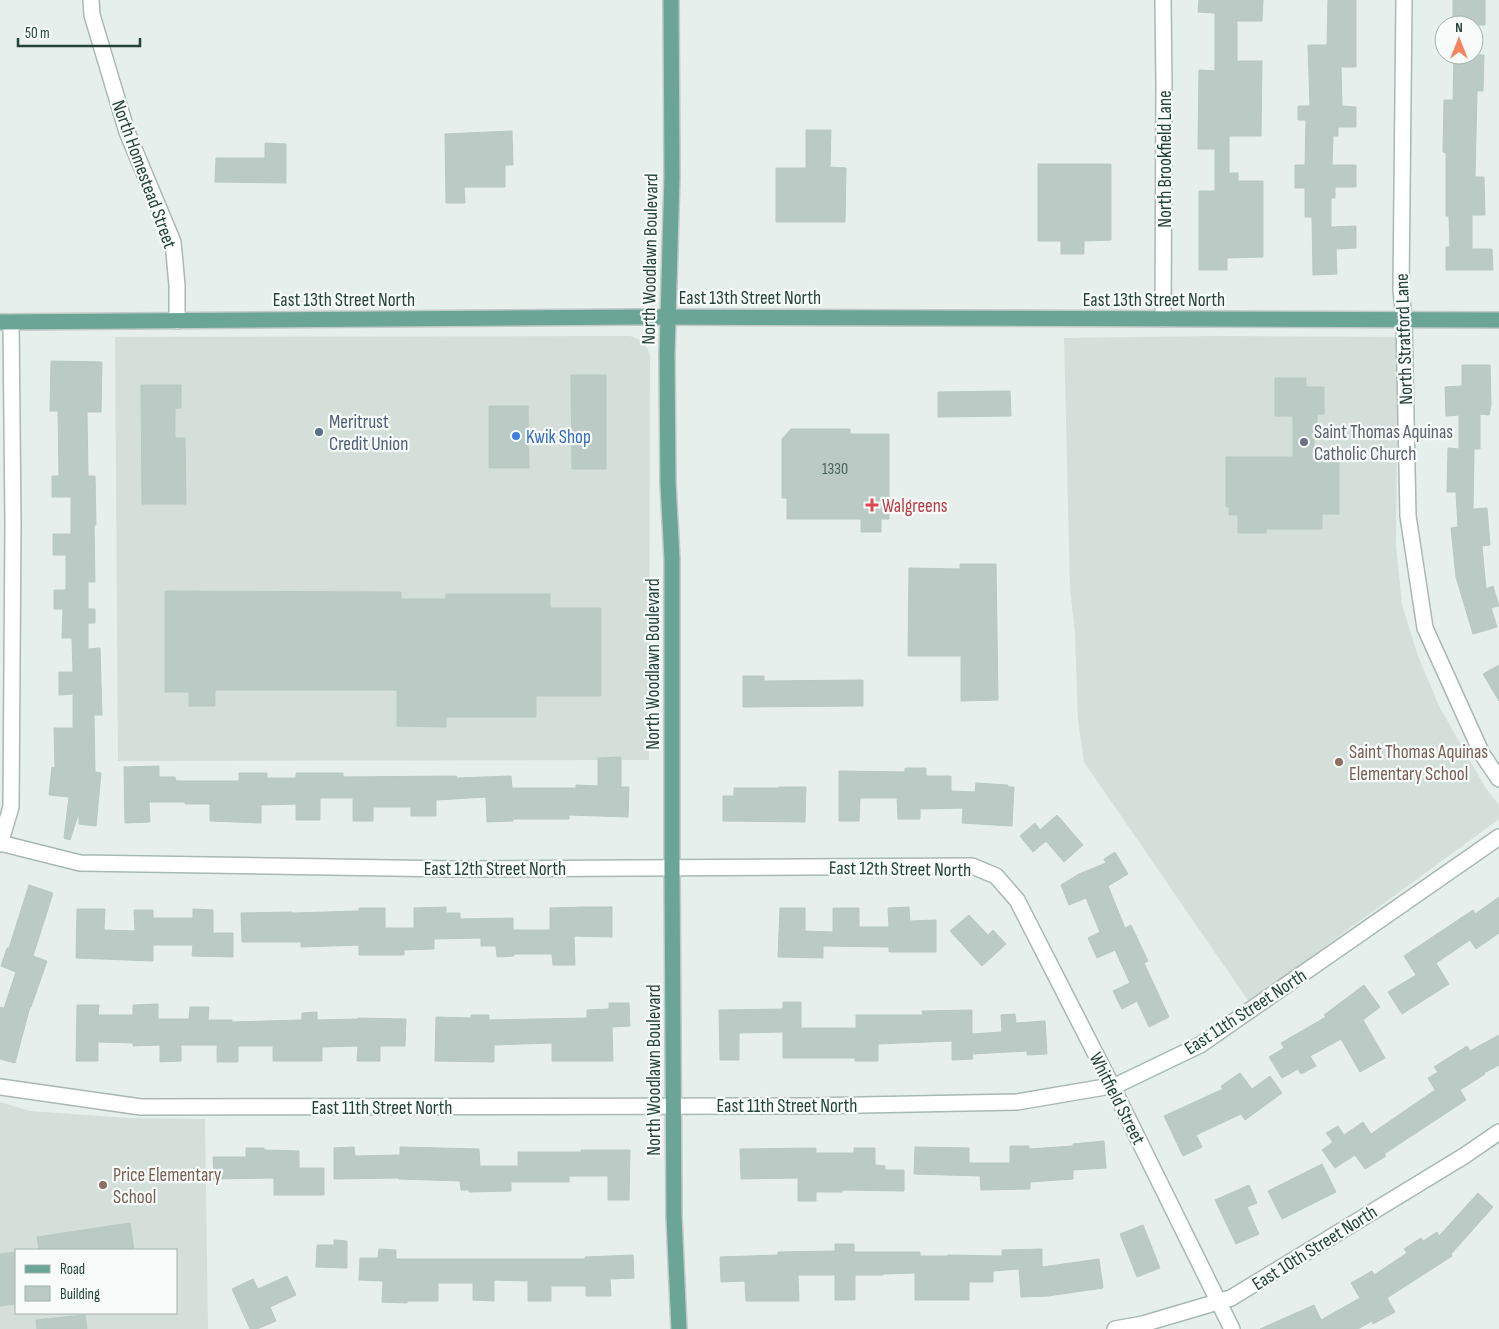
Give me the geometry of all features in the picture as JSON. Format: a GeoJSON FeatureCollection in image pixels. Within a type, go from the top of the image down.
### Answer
{"type":"FeatureCollection","features":[{"type":"Feature","properties":{"kind":"main road","name":"North Woodlawn Boulevard"},"geometry":{"type":"LineString","coordinates":[[671,0],[672,176],[668,317],[668,483],[672,559],[674,1216],[679,1329]]}},
{"type":"Feature","properties":{"kind":"main road","name":"East 13th Street North"},"geometry":{"type":"LineString","coordinates":[[5,322],[668,317],[1499,320]]}},
{"type":"Feature","properties":{"kind":"street","name":"North Homestead Street"},"geometry":{"type":"LineString","coordinates":[[91,0],[92,16],[127,132],[173,242],[177,285],[177,321]]}},
{"type":"Feature","properties":{"kind":"street","name":"North Brookfield Lane"},"geometry":{"type":"LineString","coordinates":[[1162,319],[1163,0]]}},
{"type":"Feature","properties":{"kind":"street","name":"North Stratford Lane"},"geometry":{"type":"LineString","coordinates":[[1404,0],[1401,289],[1404,320],[1408,516],[1425,628],[1482,754],[1499,779]]}},
{"type":"Feature","properties":{"kind":"street"},"geometry":{"type":"LineString","coordinates":[[0,843],[11,807],[13,523],[5,322]]}},
{"type":"Feature","properties":{"kind":"street","name":"East 11th Street North"},"geometry":{"type":"LineString","coordinates":[[0,1088],[141,1107],[810,1106],[1017,1102],[1117,1085],[1200,1045],[1499,837]]}},
{"type":"Feature","properties":{"kind":"street","name":"East 12th Street North"},"geometry":{"type":"LineString","coordinates":[[0,843],[80,863],[453,869],[972,866],[991,874]]}},
{"type":"Feature","properties":{"kind":"street","name":"Whitfield Street"},"geometry":{"type":"LineString","coordinates":[[991,874],[996,876],[1017,900],[1112,1086],[1232,1329]]}},
{"type":"Feature","properties":{"kind":"street","name":"East 10th Street North"},"geometry":{"type":"LineString","coordinates":[[1115,1329],[1142,1324],[1232,1298],[1464,1156],[1499,1132]]}},
{"type":"Feature","properties":{"kind":"shaded area"},"geometry":{"type":"Polygon","coordinates":[[[630,336],[643,341],[650,354],[649,760],[118,761],[115,337],[630,336]]]}},
{"type":"Feature","properties":{"kind":"shaded area"},"geometry":{"type":"Polygon","coordinates":[[[1214,336],[1398,337],[1396,545],[1402,605],[1418,656],[1439,706],[1485,787],[1499,805],[1499,819],[1249,1002],[1084,762],[1078,720],[1075,633],[1070,588],[1064,338],[1214,336]]]}},
{"type":"Feature","properties":{"kind":"shaded area","name":"Price Elementary School"},"geometry":{"type":"Polygon","coordinates":[[[0,1102],[30,1111],[129,1118],[205,1119],[208,1329],[0,1329],[0,1102]]]}},
{"type":"Feature","properties":{"kind":"building"},"geometry":{"type":"Polygon","coordinates":[[[1199,0],[1263,0],[1262,21],[1237,21],[1237,61],[1262,61],[1261,136],[1229,136],[1229,173],[1238,173],[1238,181],[1263,181],[1263,257],[1227,258],[1227,270],[1199,270],[1199,191],[1215,191],[1215,149],[1198,149],[1199,70],[1215,71],[1215,13],[1198,12],[1199,0]]]}},
{"type":"Feature","properties":{"kind":"building"},"geometry":{"type":"Polygon","coordinates":[[[1328,0],[1356,0],[1356,67],[1341,67],[1342,106],[1356,107],[1356,127],[1338,127],[1338,136],[1333,136],[1332,165],[1356,165],[1356,187],[1335,187],[1335,198],[1331,198],[1331,227],[1356,226],[1356,248],[1336,249],[1337,274],[1313,275],[1312,217],[1305,217],[1305,188],[1295,188],[1295,165],[1305,165],[1306,120],[1298,120],[1298,106],[1310,106],[1308,45],[1327,45],[1328,0]]]}},
{"type":"Feature","properties":{"kind":"building"},"geometry":{"type":"Polygon","coordinates":[[[1453,0],[1485,0],[1485,25],[1484,15],[1453,15],[1453,0]]]}},
{"type":"Feature","properties":{"kind":"building"},"geometry":{"type":"Polygon","coordinates":[[[1454,65],[1484,65],[1483,91],[1477,91],[1475,177],[1484,177],[1485,215],[1472,215],[1472,249],[1492,249],[1493,270],[1446,270],[1446,247],[1450,247],[1449,216],[1446,216],[1446,153],[1443,152],[1444,100],[1453,100],[1454,65]]]}},
{"type":"Feature","properties":{"kind":"building"},"geometry":{"type":"Polygon","coordinates":[[[806,130],[831,130],[830,167],[846,168],[845,222],[776,222],[776,168],[806,168],[806,130]]]}},
{"type":"Feature","properties":{"kind":"building"},"geometry":{"type":"Polygon","coordinates":[[[512,131],[513,165],[505,165],[505,187],[464,187],[465,203],[446,203],[445,134],[512,131]]]}},
{"type":"Feature","properties":{"kind":"building"},"geometry":{"type":"Polygon","coordinates":[[[265,143],[286,144],[286,183],[215,182],[216,158],[265,158],[265,143]]]}},
{"type":"Feature","properties":{"kind":"building"},"geometry":{"type":"Polygon","coordinates":[[[1038,164],[1111,164],[1111,240],[1084,241],[1084,254],[1061,254],[1061,241],[1038,241],[1038,164]]]}},
{"type":"Feature","properties":{"kind":"building"},"geometry":{"type":"Polygon","coordinates":[[[51,361],[102,362],[101,412],[87,412],[88,476],[95,476],[96,525],[94,525],[95,582],[88,582],[88,609],[95,609],[95,623],[88,623],[88,649],[100,648],[102,715],[94,715],[95,772],[101,773],[96,826],[79,824],[79,812],[70,840],[64,838],[69,797],[49,795],[52,767],[55,768],[54,728],[73,728],[73,694],[59,695],[59,672],[73,672],[72,638],[62,638],[63,609],[54,609],[54,590],[66,590],[66,555],[53,555],[53,534],[71,534],[71,497],[52,497],[52,476],[59,476],[58,411],[50,411],[51,361]]]}},
{"type":"Feature","properties":{"kind":"building"},"geometry":{"type":"Polygon","coordinates":[[[1462,365],[1490,365],[1491,405],[1489,415],[1480,414],[1480,449],[1474,449],[1473,509],[1487,508],[1490,545],[1482,546],[1486,589],[1493,586],[1499,606],[1491,608],[1497,627],[1473,634],[1456,577],[1451,528],[1458,527],[1456,492],[1447,492],[1448,448],[1459,449],[1459,415],[1446,416],[1445,387],[1462,386],[1462,365]]]}},
{"type":"Feature","properties":{"kind":"building"},"geometry":{"type":"Polygon","coordinates":[[[571,375],[606,375],[606,469],[572,469],[571,375]]]}},
{"type":"Feature","properties":{"kind":"building","name":"Saint Thomas Aquinas Catholic Church"},"geometry":{"type":"Polygon","coordinates":[[[1275,378],[1306,378],[1306,387],[1324,387],[1324,414],[1317,414],[1317,429],[1314,429],[1314,455],[1339,455],[1339,514],[1322,514],[1322,529],[1266,529],[1266,533],[1238,533],[1238,515],[1229,515],[1229,507],[1226,507],[1226,457],[1293,457],[1293,416],[1275,416],[1275,378]]]}},
{"type":"Feature","properties":{"kind":"building"},"geometry":{"type":"Polygon","coordinates":[[[141,385],[181,385],[181,408],[175,408],[175,438],[185,438],[186,504],[142,504],[141,385]]]}},
{"type":"Feature","properties":{"kind":"building"},"geometry":{"type":"Polygon","coordinates":[[[1010,391],[1011,416],[938,417],[938,392],[1010,391]]]}},
{"type":"Feature","properties":{"kind":"building"},"geometry":{"type":"Polygon","coordinates":[[[489,406],[528,406],[529,468],[489,468],[489,406]]]}},
{"type":"Feature","properties":{"kind":"building","name":"Walgreens"},"geometry":{"type":"Polygon","coordinates":[[[791,429],[850,429],[850,434],[889,434],[889,519],[881,519],[881,532],[861,532],[861,519],[787,519],[787,498],[782,498],[782,439],[791,429]]]}},
{"type":"Feature","properties":{"kind":"building"},"geometry":{"type":"Polygon","coordinates":[[[960,564],[996,564],[998,700],[961,701],[961,656],[908,656],[909,568],[960,569],[960,564]]]}},
{"type":"Feature","properties":{"kind":"building"},"geometry":{"type":"Polygon","coordinates":[[[165,591],[401,592],[401,599],[446,599],[446,594],[550,594],[550,608],[601,608],[601,696],[536,696],[536,717],[446,717],[446,727],[397,726],[397,690],[215,690],[215,706],[189,706],[189,692],[165,692],[165,591]]]}},
{"type":"Feature","properties":{"kind":"building"},"geometry":{"type":"Polygon","coordinates":[[[1499,665],[1499,701],[1483,674],[1499,665]]]}},
{"type":"Feature","properties":{"kind":"building"},"geometry":{"type":"Polygon","coordinates":[[[743,676],[764,676],[764,681],[863,680],[863,706],[743,707],[743,676]]]}},
{"type":"Feature","properties":{"kind":"building"},"geometry":{"type":"Polygon","coordinates":[[[621,757],[621,787],[629,787],[628,817],[569,815],[569,819],[513,819],[513,821],[487,822],[486,797],[436,800],[436,816],[411,816],[411,807],[373,807],[373,821],[353,821],[353,798],[320,798],[320,820],[296,820],[296,804],[261,805],[261,823],[210,821],[210,804],[149,802],[150,822],[125,823],[124,767],[159,766],[159,777],[175,777],[176,781],[239,781],[239,773],[267,773],[267,778],[296,778],[296,773],[343,773],[343,777],[456,776],[457,778],[511,776],[512,788],[576,788],[576,785],[598,786],[598,758],[621,757]]]}},
{"type":"Feature","properties":{"kind":"building"},"geometry":{"type":"Polygon","coordinates":[[[905,768],[926,768],[926,776],[951,776],[951,791],[975,792],[976,783],[1014,787],[1012,826],[962,823],[963,808],[920,809],[920,819],[898,819],[897,798],[860,798],[859,821],[839,821],[839,771],[905,772],[905,768]]]}},
{"type":"Feature","properties":{"kind":"building"},"geometry":{"type":"Polygon","coordinates":[[[806,787],[805,822],[723,821],[723,796],[734,796],[734,788],[806,787]]]}},
{"type":"Feature","properties":{"kind":"building"},"geometry":{"type":"Polygon","coordinates":[[[1057,815],[1083,845],[1064,862],[1046,841],[1033,852],[1020,836],[1035,823],[1040,830],[1057,815]]]}},
{"type":"Feature","properties":{"kind":"building"},"geometry":{"type":"Polygon","coordinates":[[[1115,852],[1128,874],[1108,886],[1125,928],[1131,925],[1148,961],[1144,963],[1169,1017],[1149,1027],[1137,1001],[1122,1009],[1113,991],[1130,983],[1115,950],[1097,958],[1088,938],[1100,932],[1086,898],[1069,905],[1061,885],[1079,874],[1106,863],[1104,859],[1115,852]]]}},
{"type":"Feature","properties":{"kind":"building"},"geometry":{"type":"Polygon","coordinates":[[[29,885],[53,893],[33,956],[47,961],[30,1007],[15,1063],[0,1059],[0,1007],[4,1008],[16,972],[1,966],[7,948],[9,948],[29,885]]]}},
{"type":"Feature","properties":{"kind":"building"},"geometry":{"type":"Polygon","coordinates":[[[1499,897],[1499,933],[1476,949],[1470,940],[1436,963],[1449,984],[1402,1014],[1388,992],[1416,975],[1404,956],[1473,910],[1475,914],[1499,897]]]}},
{"type":"Feature","properties":{"kind":"building"},"geometry":{"type":"Polygon","coordinates":[[[446,907],[446,913],[460,913],[460,919],[513,918],[513,930],[550,930],[550,908],[612,907],[612,937],[574,936],[575,965],[553,965],[552,954],[514,954],[514,956],[497,957],[496,946],[481,946],[481,938],[434,939],[434,949],[404,950],[404,955],[359,955],[359,945],[301,947],[301,942],[242,942],[241,913],[359,911],[359,908],[385,908],[385,928],[414,928],[414,908],[446,907]]]}},
{"type":"Feature","properties":{"kind":"building"},"geometry":{"type":"Polygon","coordinates":[[[909,907],[910,921],[936,920],[936,952],[889,952],[889,947],[823,946],[823,958],[778,957],[780,908],[805,908],[805,931],[833,932],[833,908],[859,908],[859,927],[889,927],[888,908],[909,907]]]}},
{"type":"Feature","properties":{"kind":"building"},"geometry":{"type":"Polygon","coordinates":[[[77,909],[105,909],[104,930],[135,931],[134,910],[153,910],[153,918],[193,918],[193,909],[213,910],[213,933],[233,933],[233,957],[192,956],[193,945],[153,945],[153,961],[76,958],[77,909]]]}},
{"type":"Feature","properties":{"kind":"building"},"geometry":{"type":"Polygon","coordinates":[[[969,915],[988,935],[993,930],[1006,944],[982,966],[950,931],[969,915]]]}},
{"type":"Feature","properties":{"kind":"building"},"geometry":{"type":"Polygon","coordinates":[[[1364,985],[1380,1007],[1363,1020],[1385,1058],[1360,1072],[1341,1039],[1310,1056],[1316,1066],[1301,1074],[1298,1069],[1282,1078],[1269,1057],[1284,1048],[1281,1043],[1326,1017],[1324,1015],[1364,985]]]}},
{"type":"Feature","properties":{"kind":"building"},"geometry":{"type":"Polygon","coordinates":[[[783,1002],[801,1002],[801,1028],[856,1028],[856,1015],[923,1015],[922,1011],[972,1010],[972,1034],[1002,1032],[1001,1015],[1015,1014],[1016,1023],[1045,1021],[1047,1054],[1027,1055],[1027,1051],[972,1054],[973,1059],[952,1060],[952,1041],[878,1044],[878,1061],[855,1061],[855,1058],[783,1058],[783,1032],[739,1033],[739,1060],[720,1060],[719,1010],[783,1009],[783,1002]]]}},
{"type":"Feature","properties":{"kind":"building"},"geometry":{"type":"Polygon","coordinates":[[[609,1003],[629,1003],[630,1026],[612,1027],[613,1061],[552,1061],[552,1043],[494,1045],[494,1062],[435,1061],[436,1017],[471,1018],[471,1015],[489,1015],[489,1020],[587,1018],[587,1010],[609,1009],[609,1003]]]}},
{"type":"Feature","properties":{"kind":"building"},"geometry":{"type":"Polygon","coordinates":[[[158,1004],[158,1019],[189,1019],[190,1007],[209,1007],[208,1020],[232,1020],[232,1022],[302,1020],[302,1013],[317,1012],[317,1020],[358,1018],[406,1019],[405,1046],[380,1046],[380,1061],[357,1061],[358,1046],[322,1047],[322,1061],[273,1061],[273,1046],[238,1046],[238,1062],[217,1062],[217,1045],[181,1045],[181,1061],[160,1062],[160,1045],[133,1046],[133,1043],[98,1042],[98,1061],[76,1061],[77,1005],[99,1005],[98,1015],[133,1015],[133,1005],[158,1004]]]}},
{"type":"Feature","properties":{"kind":"building"},"geometry":{"type":"Polygon","coordinates":[[[1499,1035],[1499,1065],[1460,1090],[1466,1100],[1384,1154],[1386,1156],[1365,1169],[1355,1155],[1335,1168],[1322,1150],[1333,1142],[1326,1133],[1338,1126],[1344,1135],[1363,1122],[1371,1134],[1435,1090],[1428,1078],[1438,1072],[1434,1067],[1467,1046],[1470,1051],[1499,1035]]]}},
{"type":"Feature","properties":{"kind":"building"},"geometry":{"type":"Polygon","coordinates":[[[1240,1073],[1252,1089],[1270,1076],[1282,1093],[1245,1120],[1241,1114],[1196,1135],[1202,1147],[1183,1156],[1164,1116],[1223,1089],[1221,1086],[1240,1073]]]}},
{"type":"Feature","properties":{"kind":"building"},"geometry":{"type":"Polygon","coordinates":[[[1104,1141],[1106,1168],[1073,1170],[1073,1179],[1030,1182],[1030,1189],[981,1190],[980,1176],[914,1174],[915,1147],[969,1148],[969,1163],[1010,1163],[1010,1146],[1029,1146],[1029,1149],[1073,1146],[1073,1144],[1104,1141]]]}},
{"type":"Feature","properties":{"kind":"building"},"geometry":{"type":"Polygon","coordinates":[[[354,1147],[355,1156],[400,1155],[400,1147],[479,1149],[480,1166],[518,1166],[518,1152],[630,1150],[629,1200],[608,1200],[608,1176],[569,1176],[569,1182],[511,1182],[511,1191],[469,1192],[469,1190],[461,1190],[460,1181],[399,1178],[334,1179],[334,1148],[354,1147]]]}},
{"type":"Feature","properties":{"kind":"building"},"geometry":{"type":"Polygon","coordinates":[[[246,1148],[299,1151],[299,1168],[324,1168],[324,1195],[274,1195],[274,1178],[214,1179],[213,1157],[246,1157],[246,1148]]]}},
{"type":"Feature","properties":{"kind":"building"},"geometry":{"type":"Polygon","coordinates":[[[816,1148],[816,1153],[854,1153],[854,1148],[875,1148],[875,1165],[885,1166],[885,1170],[904,1170],[904,1191],[842,1190],[842,1192],[816,1192],[816,1201],[798,1201],[798,1178],[741,1179],[740,1149],[816,1148]]]}},
{"type":"Feature","properties":{"kind":"building"},"geometry":{"type":"Polygon","coordinates":[[[1322,1164],[1336,1192],[1282,1219],[1268,1191],[1322,1164]]]}},
{"type":"Feature","properties":{"kind":"building"},"geometry":{"type":"Polygon","coordinates":[[[1249,1185],[1257,1203],[1247,1207],[1259,1234],[1236,1244],[1215,1200],[1249,1185]]]}},
{"type":"Feature","properties":{"kind":"building"},"geometry":{"type":"Polygon","coordinates":[[[1478,1193],[1493,1207],[1451,1254],[1452,1256],[1387,1298],[1395,1312],[1373,1324],[1372,1321],[1358,1329],[1260,1329],[1314,1305],[1321,1320],[1360,1298],[1351,1283],[1372,1271],[1374,1275],[1407,1253],[1404,1249],[1421,1238],[1423,1241],[1437,1232],[1439,1236],[1478,1193]]]}},
{"type":"Feature","properties":{"kind":"building"},"geometry":{"type":"Polygon","coordinates":[[[130,1223],[134,1249],[39,1249],[37,1237],[130,1223]]]}},
{"type":"Feature","properties":{"kind":"building"},"geometry":{"type":"Polygon","coordinates":[[[1143,1225],[1160,1268],[1137,1277],[1120,1234],[1143,1225]]]}},
{"type":"Feature","properties":{"kind":"building"},"geometry":{"type":"Polygon","coordinates":[[[334,1240],[347,1241],[347,1268],[316,1267],[317,1245],[334,1245],[334,1240]]]}},
{"type":"Feature","properties":{"kind":"building"},"geometry":{"type":"Polygon","coordinates":[[[835,1244],[854,1244],[854,1252],[920,1252],[920,1256],[1002,1256],[1002,1250],[1042,1249],[1042,1267],[1099,1259],[1103,1288],[1048,1296],[1021,1297],[1019,1269],[993,1271],[993,1282],[969,1282],[969,1300],[915,1300],[915,1273],[855,1275],[855,1300],[835,1300],[835,1275],[798,1275],[799,1301],[746,1301],[745,1281],[721,1282],[720,1257],[778,1255],[778,1252],[835,1251],[835,1244]]]}},
{"type":"Feature","properties":{"kind":"building"},"geometry":{"type":"Polygon","coordinates":[[[379,1249],[396,1250],[396,1259],[585,1259],[585,1257],[633,1255],[634,1278],[610,1279],[611,1296],[586,1296],[586,1286],[551,1286],[551,1301],[528,1301],[528,1281],[494,1280],[494,1301],[473,1300],[473,1283],[438,1283],[438,1301],[382,1302],[383,1281],[359,1280],[360,1258],[378,1258],[379,1249]]]}},
{"type":"Feature","properties":{"kind":"building"},"geometry":{"type":"Polygon","coordinates":[[[15,1252],[15,1304],[0,1306],[0,1254],[15,1252]]]}},
{"type":"Feature","properties":{"kind":"building"},"geometry":{"type":"Polygon","coordinates":[[[287,1276],[296,1295],[270,1307],[276,1321],[257,1329],[250,1329],[232,1289],[253,1279],[258,1289],[287,1276]]]}},
{"type":"Feature","properties":{"kind":"building"},"geometry":{"type":"Polygon","coordinates":[[[85,1315],[87,1329],[37,1329],[36,1320],[85,1315]]]}},
{"type":"Feature","properties":{"kind":"place","name":"Meritrust Credit Union"},"geometry":{"type":"Point","coordinates":[319,432]}},
{"type":"Feature","properties":{"kind":"place","name":"Kwik Shop"},"geometry":{"type":"Point","coordinates":[516,436]}},
{"type":"Feature","properties":{"kind":"place","name":"Saint Thomas Aquinas Catholic Church"},"geometry":{"type":"Point","coordinates":[1304,442]}},
{"type":"Feature","properties":{"kind":"place","name":"Walgreens"},"geometry":{"type":"Point","coordinates":[872,505]}},
{"type":"Feature","properties":{"kind":"place","name":"Saint Thomas Aquinas Elementary School"},"geometry":{"type":"Point","coordinates":[1339,762]}},
{"type":"Feature","properties":{"kind":"place","name":"Price Elementary School"},"geometry":{"type":"Point","coordinates":[103,1185]}}]}
